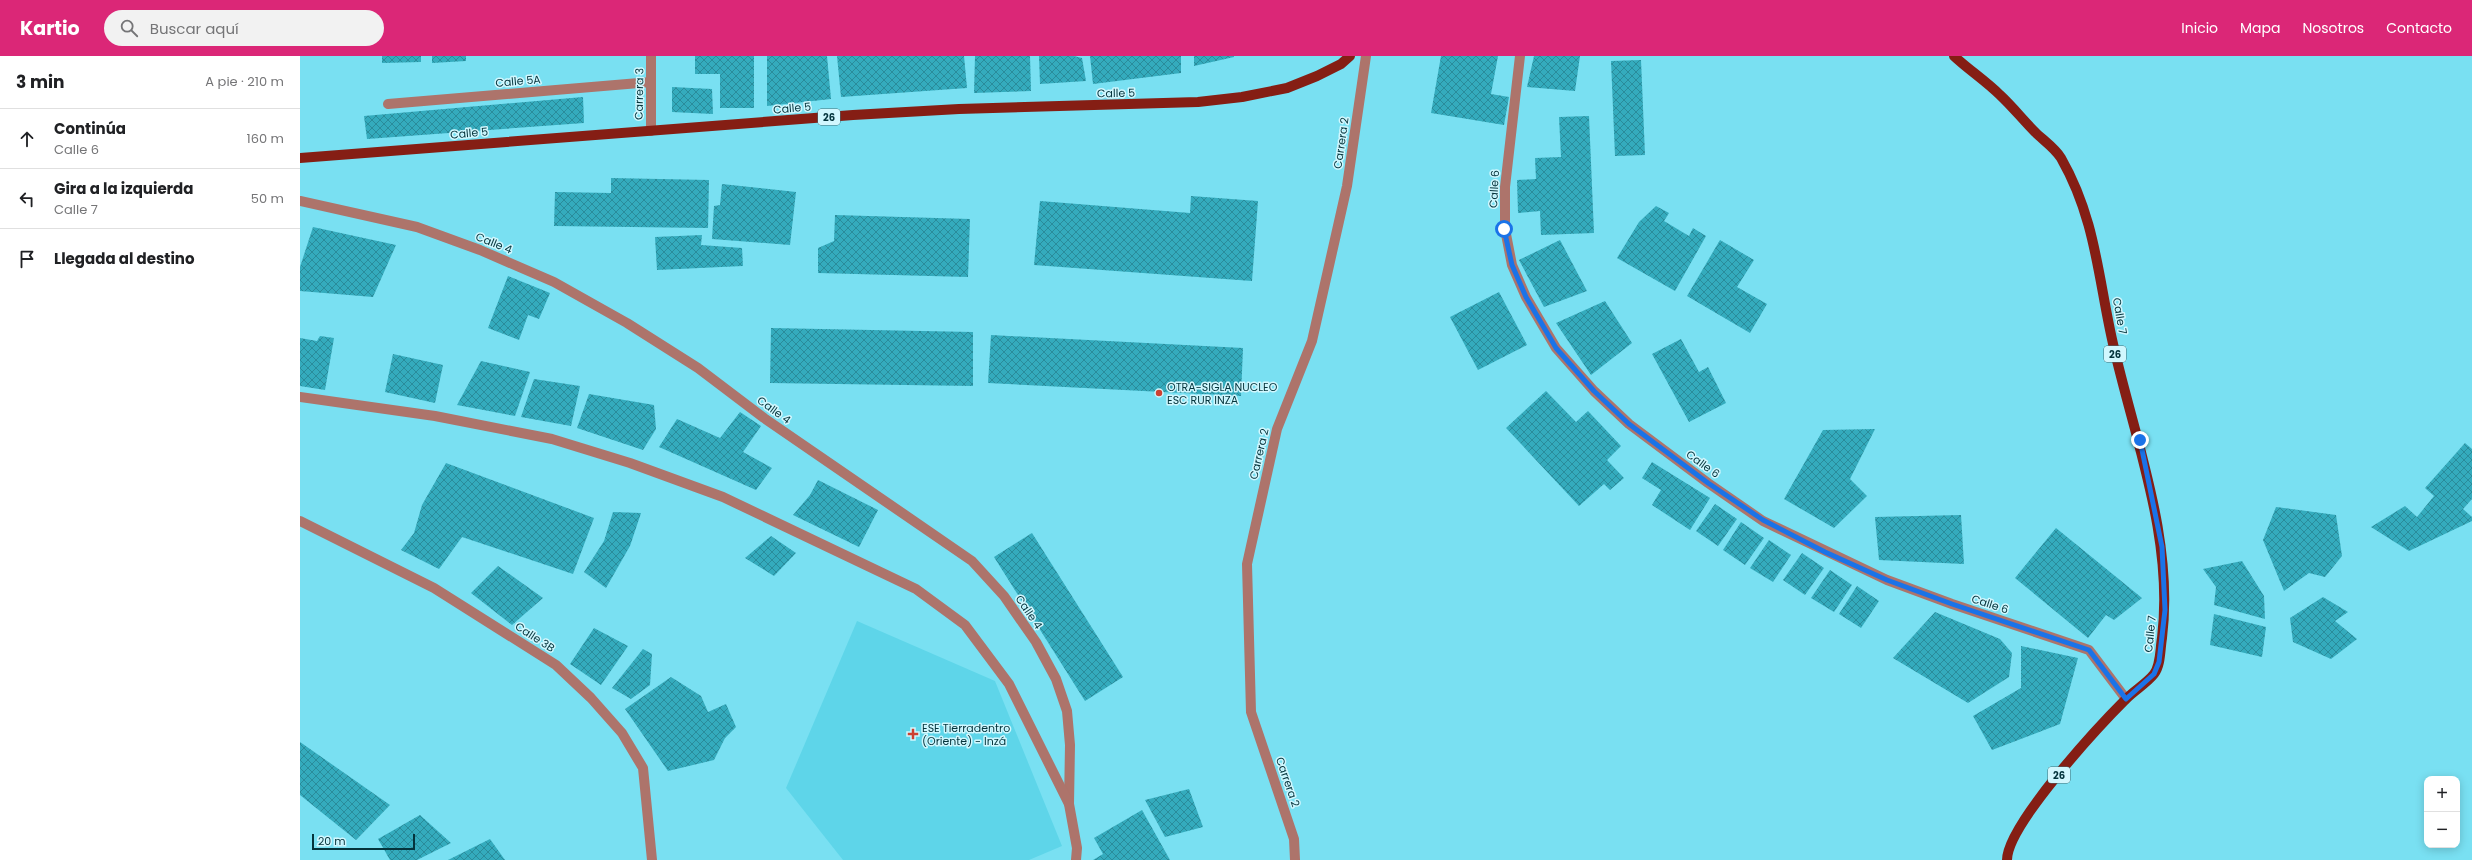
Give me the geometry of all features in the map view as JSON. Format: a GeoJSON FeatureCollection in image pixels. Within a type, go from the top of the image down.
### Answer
{"type":"FeatureCollection","features":[{"type":"Feature","properties":{"kind":"main road","name":"Calle 5"},"geometry":{"type":"LineString","coordinates":[[300,158],[959,109],[1198,102],[1242,97],[1287,88],[1317,76],[1341,64],[1350,56]]}},
{"type":"Feature","properties":{"kind":"main road","name":"Calle 7"},"geometry":{"type":"LineString","coordinates":[[1954,56],[2000,94],[2060,156],[2085,207],[2097,252],[2112,338],[2129,410],[2140,440],[2162,547],[2165,604],[2159,662],[2154,674],[2126,699]]}},
{"type":"Feature","properties":{"kind":"main road","name":"26"},"geometry":{"type":"LineString","coordinates":[[2006,860],[2006,852],[2022,820],[2126,699]]}},
{"type":"Feature","properties":{"kind":"street","name":"Carrera 3"},"geometry":{"type":"LineString","coordinates":[[650,131],[651,56]]}},
{"type":"Feature","properties":{"kind":"street","name":"Carrera 2"},"geometry":{"type":"LineString","coordinates":[[1295,860],[1294,839],[1251,712],[1247,564],[1277,429],[1312,341],[1347,186],[1366,56]]}},
{"type":"Feature","properties":{"kind":"street","name":"Calle 6"},"geometry":{"type":"LineString","coordinates":[[1520,56],[1504,187],[1504,229],[1512,265],[1526,297],[1556,348],[1594,391],[1629,424],[1708,483],[1763,520],[1887,580],[1952,604],[2089,650],[2126,699]]}},
{"type":"Feature","properties":{"kind":"street","name":"Calle 5A"},"geometry":{"type":"LineString","coordinates":[[388,104],[650,82]]}},
{"type":"Feature","properties":{"kind":"street","name":"Calle 4"},"geometry":{"type":"LineString","coordinates":[[300,201],[417,227],[480,250],[554,282],[627,323],[698,368],[764,418],[972,561],[1004,596],[1036,642],[1056,679],[1067,710],[1070,745],[1069,804],[1077,848],[1076,860]]}},
{"type":"Feature","properties":{"kind":"street","name":"Calle 4"},"geometry":{"type":"LineString","coordinates":[[300,397],[435,416],[552,439],[630,463],[723,497],[916,589],[965,625],[1009,684],[1069,804]]}},
{"type":"Feature","properties":{"kind":"street","name":"Calle 3B"},"geometry":{"type":"LineString","coordinates":[[300,521],[434,588],[556,665],[591,698],[622,733],[643,768],[652,860]]}},
{"type":"Feature","properties":{"kind":"shaded area","name":"ESE Tierradentro (Oriente) - Inzá"},"geometry":{"type":"Polygon","coordinates":[[[857,621],[995,681],[1062,846],[1029,860],[843,860],[786,788],[857,621]]]}},
{"type":"Feature","properties":{"kind":"building"},"geometry":{"type":"Polygon","coordinates":[[[382,56],[421,56],[421,62],[382,63],[382,56]]]}},
{"type":"Feature","properties":{"kind":"building"},"geometry":{"type":"Polygon","coordinates":[[[432,56],[466,56],[466,61],[432,63],[432,56]]]}},
{"type":"Feature","properties":{"kind":"building"},"geometry":{"type":"Polygon","coordinates":[[[695,56],[754,56],[754,108],[720,108],[720,74],[695,74],[695,56]]]}},
{"type":"Feature","properties":{"kind":"building"},"geometry":{"type":"Polygon","coordinates":[[[767,56],[827,56],[831,99],[767,106],[767,56]]]}},
{"type":"Feature","properties":{"kind":"building"},"geometry":{"type":"Polygon","coordinates":[[[837,56],[964,56],[967,88],[841,97],[837,56]]]}},
{"type":"Feature","properties":{"kind":"building"},"geometry":{"type":"Polygon","coordinates":[[[975,56],[1030,56],[1031,91],[974,93],[975,56]]]}},
{"type":"Feature","properties":{"kind":"building"},"geometry":{"type":"Polygon","coordinates":[[[1039,56],[1074,56],[1082,58],[1086,81],[1040,84],[1039,56]]]}},
{"type":"Feature","properties":{"kind":"building"},"geometry":{"type":"Polygon","coordinates":[[[1090,56],[1181,56],[1181,73],[1093,84],[1090,56]]]}},
{"type":"Feature","properties":{"kind":"building"},"geometry":{"type":"Polygon","coordinates":[[[1194,56],[1234,56],[1234,57],[1194,66],[1194,56]]]}},
{"type":"Feature","properties":{"kind":"building"},"geometry":{"type":"Polygon","coordinates":[[[1441,56],[1498,56],[1491,94],[1509,97],[1504,125],[1431,113],[1441,56]]]}},
{"type":"Feature","properties":{"kind":"building"},"geometry":{"type":"Polygon","coordinates":[[[1534,56],[1580,56],[1575,91],[1527,87],[1534,56]]]}},
{"type":"Feature","properties":{"kind":"building"},"geometry":{"type":"Polygon","coordinates":[[[1641,60],[1645,155],[1615,156],[1611,61],[1641,60]]]}},
{"type":"Feature","properties":{"kind":"building"},"geometry":{"type":"Polygon","coordinates":[[[672,87],[712,89],[713,114],[672,112],[672,87]]]}},
{"type":"Feature","properties":{"kind":"building"},"geometry":{"type":"Polygon","coordinates":[[[583,97],[584,123],[367,139],[364,116],[583,97]]]}},
{"type":"Feature","properties":{"kind":"building"},"geometry":{"type":"Polygon","coordinates":[[[1589,116],[1594,233],[1541,235],[1540,211],[1518,213],[1517,180],[1536,179],[1535,158],[1561,157],[1559,117],[1589,116]]]}},
{"type":"Feature","properties":{"kind":"building"},"geometry":{"type":"Polygon","coordinates":[[[611,178],[709,180],[708,228],[554,226],[555,192],[611,193],[611,178]]]}},
{"type":"Feature","properties":{"kind":"building"},"geometry":{"type":"Polygon","coordinates":[[[722,184],[796,192],[790,245],[712,239],[714,206],[720,205],[722,184]]]}},
{"type":"Feature","properties":{"kind":"building"},"geometry":{"type":"Polygon","coordinates":[[[1191,196],[1258,201],[1252,281],[1034,265],[1040,201],[1190,213],[1191,196]]]}},
{"type":"Feature","properties":{"kind":"building"},"geometry":{"type":"Polygon","coordinates":[[[1656,206],[1669,213],[1664,221],[1689,236],[1693,228],[1706,236],[1675,291],[1617,258],[1639,222],[1656,206]]]}},
{"type":"Feature","properties":{"kind":"building"},"geometry":{"type":"Polygon","coordinates":[[[835,215],[970,219],[968,277],[818,273],[818,248],[834,241],[835,215]]]}},
{"type":"Feature","properties":{"kind":"building"},"geometry":{"type":"Polygon","coordinates":[[[313,227],[396,245],[373,297],[300,291],[300,267],[313,227]]]}},
{"type":"Feature","properties":{"kind":"building"},"geometry":{"type":"Polygon","coordinates":[[[702,235],[701,245],[742,248],[743,266],[657,270],[655,237],[702,235]]]}},
{"type":"Feature","properties":{"kind":"building"},"geometry":{"type":"Polygon","coordinates":[[[1560,240],[1587,291],[1544,307],[1519,260],[1560,240]]]}},
{"type":"Feature","properties":{"kind":"building"},"geometry":{"type":"Polygon","coordinates":[[[1720,240],[1754,260],[1737,287],[1767,304],[1750,333],[1687,296],[1720,240]]]}},
{"type":"Feature","properties":{"kind":"building"},"geometry":{"type":"Polygon","coordinates":[[[508,276],[550,293],[539,319],[528,315],[519,340],[488,328],[508,276]]]}},
{"type":"Feature","properties":{"kind":"building"},"geometry":{"type":"Polygon","coordinates":[[[1499,292],[1527,345],[1478,370],[1450,317],[1499,292]]]}},
{"type":"Feature","properties":{"kind":"building"},"geometry":{"type":"Polygon","coordinates":[[[1605,301],[1632,343],[1591,375],[1556,323],[1605,301]]]}},
{"type":"Feature","properties":{"kind":"building"},"geometry":{"type":"Polygon","coordinates":[[[771,328],[973,332],[973,386],[770,383],[771,328]]]}},
{"type":"Feature","properties":{"kind":"building"},"geometry":{"type":"Polygon","coordinates":[[[991,335],[1243,348],[1241,396],[988,383],[991,335]]]}},
{"type":"Feature","properties":{"kind":"building"},"geometry":{"type":"Polygon","coordinates":[[[320,336],[334,338],[325,390],[300,386],[300,338],[317,341],[320,336]]]}},
{"type":"Feature","properties":{"kind":"building"},"geometry":{"type":"Polygon","coordinates":[[[1681,339],[1699,372],[1708,367],[1726,403],[1689,422],[1652,354],[1681,339]]]}},
{"type":"Feature","properties":{"kind":"building"},"geometry":{"type":"Polygon","coordinates":[[[393,354],[443,365],[435,403],[385,392],[393,354]]]}},
{"type":"Feature","properties":{"kind":"building"},"geometry":{"type":"Polygon","coordinates":[[[481,361],[530,372],[515,416],[457,405],[481,361]]]}},
{"type":"Feature","properties":{"kind":"building"},"geometry":{"type":"Polygon","coordinates":[[[534,379],[580,386],[571,426],[521,417],[534,379]]]}},
{"type":"Feature","properties":{"kind":"building"},"geometry":{"type":"Polygon","coordinates":[[[1546,391],[1576,422],[1588,411],[1621,446],[1607,460],[1624,478],[1610,490],[1604,484],[1579,506],[1506,428],[1546,391]]]}},
{"type":"Feature","properties":{"kind":"building"},"geometry":{"type":"Polygon","coordinates":[[[589,394],[654,405],[656,429],[643,450],[577,428],[589,394]]]}},
{"type":"Feature","properties":{"kind":"building"},"geometry":{"type":"Polygon","coordinates":[[[740,412],[761,426],[743,452],[772,468],[756,490],[659,447],[677,419],[720,438],[740,412]]]}},
{"type":"Feature","properties":{"kind":"building"},"geometry":{"type":"Polygon","coordinates":[[[1875,429],[1850,479],[1867,496],[1834,528],[1784,499],[1823,430],[1875,429]]]}},
{"type":"Feature","properties":{"kind":"building"},"geometry":{"type":"Polygon","coordinates":[[[2465,443],[2472,449],[2472,499],[2463,509],[2472,517],[2472,521],[2409,551],[2371,527],[2405,506],[2417,517],[2434,496],[2425,488],[2465,443]]]}},
{"type":"Feature","properties":{"kind":"building"},"geometry":{"type":"Polygon","coordinates":[[[1652,462],[1710,498],[1690,530],[1652,505],[1661,490],[1642,478],[1652,462]]]}},
{"type":"Feature","properties":{"kind":"building"},"geometry":{"type":"Polygon","coordinates":[[[446,463],[594,518],[573,574],[462,537],[439,569],[401,550],[414,533],[422,505],[446,463]]]}},
{"type":"Feature","properties":{"kind":"building"},"geometry":{"type":"Polygon","coordinates":[[[818,480],[878,510],[859,547],[793,515],[810,495],[818,480]]]}},
{"type":"Feature","properties":{"kind":"building"},"geometry":{"type":"Polygon","coordinates":[[[1715,504],[1737,519],[1718,546],[1696,531],[1715,504]]]}},
{"type":"Feature","properties":{"kind":"building"},"geometry":{"type":"Polygon","coordinates":[[[2276,507],[2336,515],[2342,556],[2325,577],[2309,573],[2284,591],[2263,540],[2276,507]]]}},
{"type":"Feature","properties":{"kind":"building"},"geometry":{"type":"Polygon","coordinates":[[[613,512],[641,513],[630,546],[606,588],[584,572],[604,541],[613,512]]]}},
{"type":"Feature","properties":{"kind":"building"},"geometry":{"type":"Polygon","coordinates":[[[1961,515],[1964,564],[1879,560],[1875,517],[1961,515]]]}},
{"type":"Feature","properties":{"kind":"building"},"geometry":{"type":"Polygon","coordinates":[[[1741,522],[1764,538],[1745,565],[1723,550],[1741,522]]]}},
{"type":"Feature","properties":{"kind":"building"},"geometry":{"type":"Polygon","coordinates":[[[2056,528],[2142,598],[2114,620],[2106,615],[2088,638],[2015,578],[2056,528]]]}},
{"type":"Feature","properties":{"kind":"building"},"geometry":{"type":"Polygon","coordinates":[[[1032,533],[1123,677],[1085,701],[994,557],[1032,533]]]}},
{"type":"Feature","properties":{"kind":"building"},"geometry":{"type":"Polygon","coordinates":[[[771,536],[796,553],[774,576],[745,558],[771,536]]]}},
{"type":"Feature","properties":{"kind":"building"},"geometry":{"type":"Polygon","coordinates":[[[1769,540],[1791,555],[1773,582],[1750,568],[1769,540]]]}},
{"type":"Feature","properties":{"kind":"building"},"geometry":{"type":"Polygon","coordinates":[[[1802,553],[1824,568],[1805,595],[1783,580],[1802,553]]]}},
{"type":"Feature","properties":{"kind":"building"},"geometry":{"type":"Polygon","coordinates":[[[2242,561],[2264,596],[2265,619],[2214,605],[2216,587],[2203,569],[2242,561]]]}},
{"type":"Feature","properties":{"kind":"building"},"geometry":{"type":"Polygon","coordinates":[[[498,566],[543,598],[512,625],[471,593],[498,566]]]}},
{"type":"Feature","properties":{"kind":"building"},"geometry":{"type":"Polygon","coordinates":[[[1830,570],[1852,585],[1834,612],[1811,598],[1830,570]]]}},
{"type":"Feature","properties":{"kind":"building"},"geometry":{"type":"Polygon","coordinates":[[[1857,586],[1879,601],[1861,628],[1839,614],[1857,586]]]}},
{"type":"Feature","properties":{"kind":"building"},"geometry":{"type":"Polygon","coordinates":[[[2323,597],[2348,612],[2335,621],[2357,639],[2331,659],[2293,642],[2290,618],[2323,597]]]}},
{"type":"Feature","properties":{"kind":"building"},"geometry":{"type":"Polygon","coordinates":[[[1935,612],[2000,639],[2012,653],[2009,677],[1968,703],[1893,658],[1935,612]]]}},
{"type":"Feature","properties":{"kind":"building"},"geometry":{"type":"Polygon","coordinates":[[[2214,614],[2266,627],[2262,657],[2210,645],[2214,614]]]}},
{"type":"Feature","properties":{"kind":"building"},"geometry":{"type":"Polygon","coordinates":[[[594,628],[628,646],[601,685],[570,664],[594,628]]]}},
{"type":"Feature","properties":{"kind":"building"},"geometry":{"type":"Polygon","coordinates":[[[2021,646],[2078,658],[2060,724],[1992,750],[1973,716],[2021,688],[2021,646]]]}},
{"type":"Feature","properties":{"kind":"building"},"geometry":{"type":"Polygon","coordinates":[[[643,649],[652,654],[650,685],[631,699],[612,688],[643,649]]]}},
{"type":"Feature","properties":{"kind":"building"},"geometry":{"type":"Polygon","coordinates":[[[671,677],[701,696],[708,712],[726,704],[736,727],[725,738],[714,760],[668,771],[625,709],[671,677]]]}},
{"type":"Feature","properties":{"kind":"building"},"geometry":{"type":"Polygon","coordinates":[[[300,742],[390,805],[356,840],[300,795],[300,742]]]}},
{"type":"Feature","properties":{"kind":"building"},"geometry":{"type":"Polygon","coordinates":[[[1189,789],[1203,827],[1165,837],[1145,800],[1189,789]]]}},
{"type":"Feature","properties":{"kind":"building"},"geometry":{"type":"Polygon","coordinates":[[[1142,810],[1170,860],[1093,860],[1103,854],[1094,838],[1142,810]]]}},
{"type":"Feature","properties":{"kind":"building"},"geometry":{"type":"Polygon","coordinates":[[[420,815],[451,843],[417,860],[390,860],[378,839],[420,815]]]}},
{"type":"Feature","properties":{"kind":"building"},"geometry":{"type":"Polygon","coordinates":[[[490,839],[505,860],[448,860],[490,839]]]}},
{"type":"Feature","properties":{"kind":"place","name":"OTRA-SIGLA NUCLEO ESC RUR INZA"},"geometry":{"type":"Point","coordinates":[1159,393]}},
{"type":"Feature","properties":{"kind":"place","name":"ESE Tierradentro (Oriente) - Inzá"},"geometry":{"type":"Point","coordinates":[913,734]}},
{"type":"Feature","properties":{"kind":"route"},"geometry":{"type":"LineString","coordinates":[[1504,229],[1512,265],[1526,297],[1556,348],[1594,391],[1629,424],[1708,483],[1763,520],[1825,552],[1887,580],[1952,604],[2089,650],[2126,699],[2154,674],[2159,662],[2165,610],[2162,547],[2151,500],[2140,440]]}}]}
